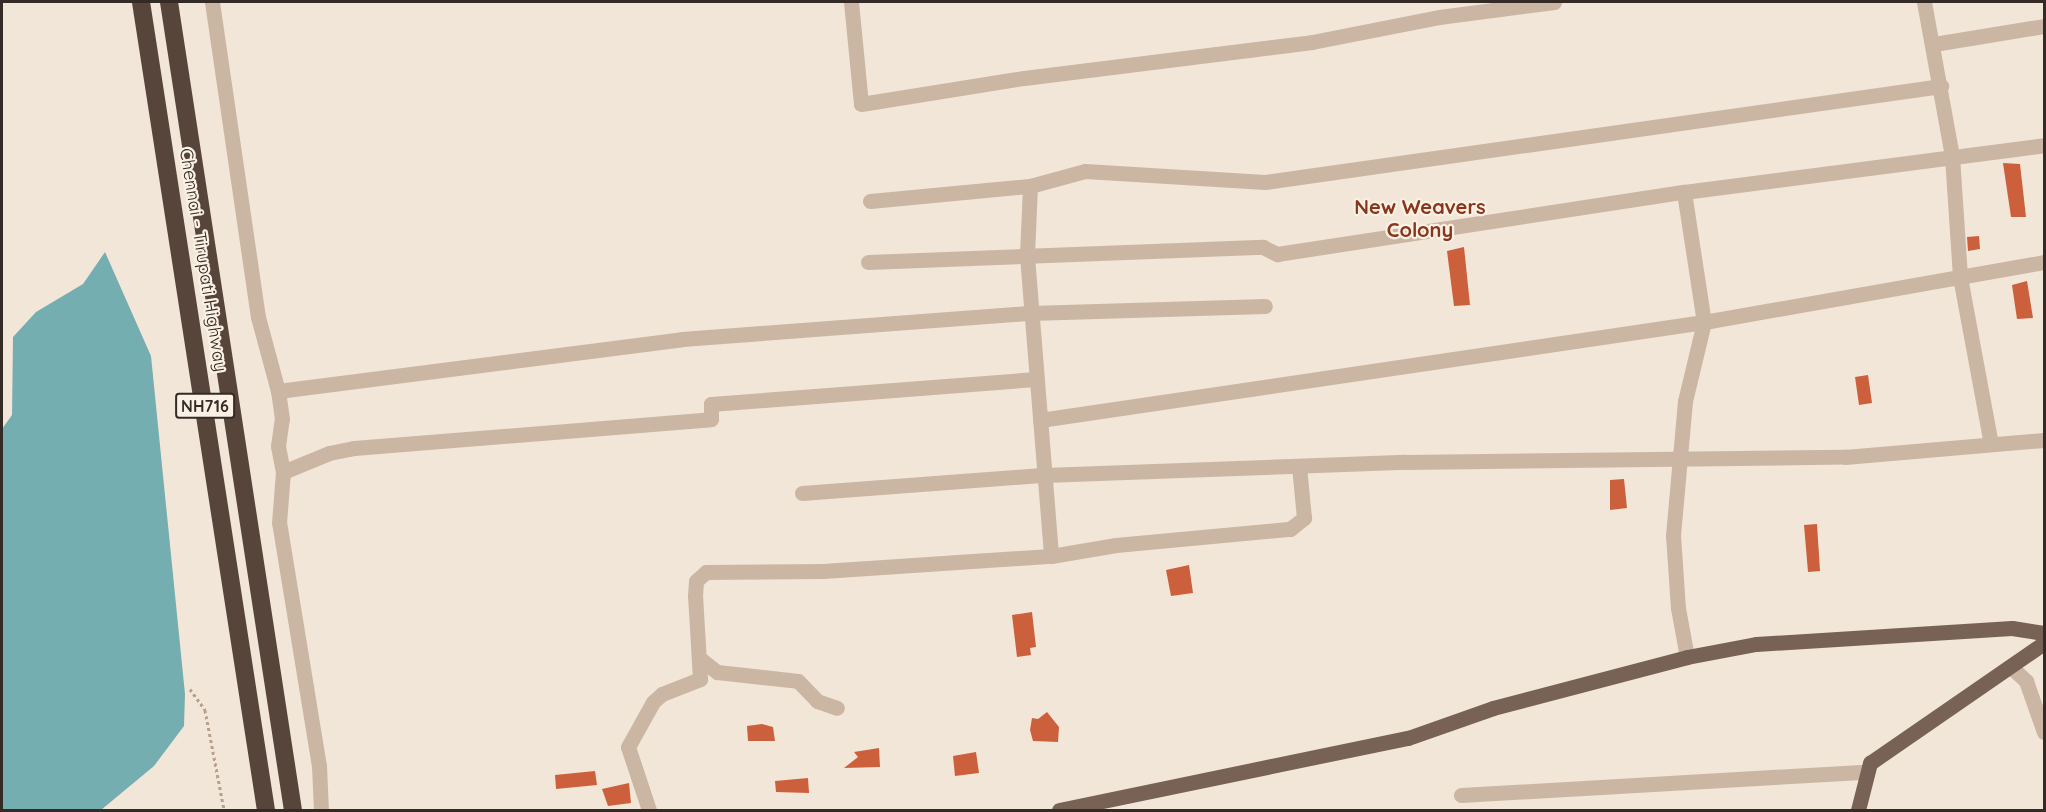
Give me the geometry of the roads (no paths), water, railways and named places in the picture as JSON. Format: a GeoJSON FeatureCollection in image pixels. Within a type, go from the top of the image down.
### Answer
{"type":"FeatureCollection","features":[{"type":"Feature","properties":{"kind":"highway","name":"Chennai - Tirupati Highway"},"geometry":{"type":"LineString","coordinates":[[141,2],[266,810]]}},
{"type":"Feature","properties":{"kind":"highway","name":"Chennai - Tirupati Highway"},"geometry":{"type":"LineString","coordinates":[[169,2],[293,810]]}},
{"type":"Feature","properties":{"kind":"main road"},"geometry":{"type":"LineString","coordinates":[[1059,810],[1408,738],[1493,708],[1687,657],[1756,644],[2012,628],[2044,633]]}},
{"type":"Feature","properties":{"kind":"main road"},"geometry":{"type":"LineString","coordinates":[[1858,810],[1865,772],[1870,763],[2044,643]]}},
{"type":"Feature","properties":{"kind":"street"},"geometry":{"type":"LineString","coordinates":[[212,2],[258,317],[278,391],[282,419],[278,446],[284,472],[279,523],[319,766],[321,810]]}},
{"type":"Feature","properties":{"kind":"street"},"geometry":{"type":"LineString","coordinates":[[851,2],[861,104],[1024,78],[1312,42],[1439,17],[1554,2]]}},
{"type":"Feature","properties":{"kind":"street"},"geometry":{"type":"LineString","coordinates":[[1924,2],[1934,44],[1952,156],[1960,277],[1991,444]]}},
{"type":"Feature","properties":{"kind":"street"},"geometry":{"type":"LineString","coordinates":[[1934,44],[2044,26]]}},
{"type":"Feature","properties":{"kind":"street"},"geometry":{"type":"LineString","coordinates":[[870,201],[1030,186],[1085,171],[1265,182],[1941,86]]}},
{"type":"Feature","properties":{"kind":"street"},"geometry":{"type":"LineString","coordinates":[[868,262],[1263,247],[1277,254],[1684,192],[2044,145]]}},
{"type":"Feature","properties":{"kind":"street"},"geometry":{"type":"LineString","coordinates":[[1030,186],[1027,256],[1030,313],[1051,556]]}},
{"type":"Feature","properties":{"kind":"street"},"geometry":{"type":"LineString","coordinates":[[1684,192],[1704,321],[1685,401],[1683,459],[1673,535],[1678,608],[1687,657]]}},
{"type":"Feature","properties":{"kind":"street"},"geometry":{"type":"LineString","coordinates":[[1040,420],[1704,321],[2044,262]]}},
{"type":"Feature","properties":{"kind":"street"},"geometry":{"type":"LineString","coordinates":[[278,391],[682,339],[1030,313],[1265,306]]}},
{"type":"Feature","properties":{"kind":"street"},"geometry":{"type":"LineString","coordinates":[[284,472],[329,453],[354,448],[711,419],[711,404],[1035,379]]}},
{"type":"Feature","properties":{"kind":"street"},"geometry":{"type":"LineString","coordinates":[[802,493],[1044,475],[1299,466],[1845,457],[2044,440]]}},
{"type":"Feature","properties":{"kind":"street"},"geometry":{"type":"LineString","coordinates":[[649,810],[628,747],[632,735],[662,694],[700,679],[695,596],[696,581],[705,572],[823,571],[1051,556],[1116,545],[1290,529],[1304,518],[1299,466]]}},
{"type":"Feature","properties":{"kind":"street"},"geometry":{"type":"LineString","coordinates":[[699,658],[717,672],[798,681],[818,701],[837,708]]}},
{"type":"Feature","properties":{"kind":"street"},"geometry":{"type":"LineString","coordinates":[[2011,667],[2026,681],[2044,732]]}},
{"type":"Feature","properties":{"kind":"street"},"geometry":{"type":"LineString","coordinates":[[1461,795],[1865,772]]}},
{"type":"Feature","properties":{"kind":"water"},"geometry":{"type":"Polygon","coordinates":[[[105,252],[151,356],[185,694],[184,726],[154,766],[101,810],[2,810],[2,429],[12,415],[13,337],[36,312],[83,284],[105,252]]]}},
{"type":"Feature","properties":{"kind":"district","name":"New Weavers Colony"},"geometry":{"type":"Point","coordinates":[1420,218]}}]}
